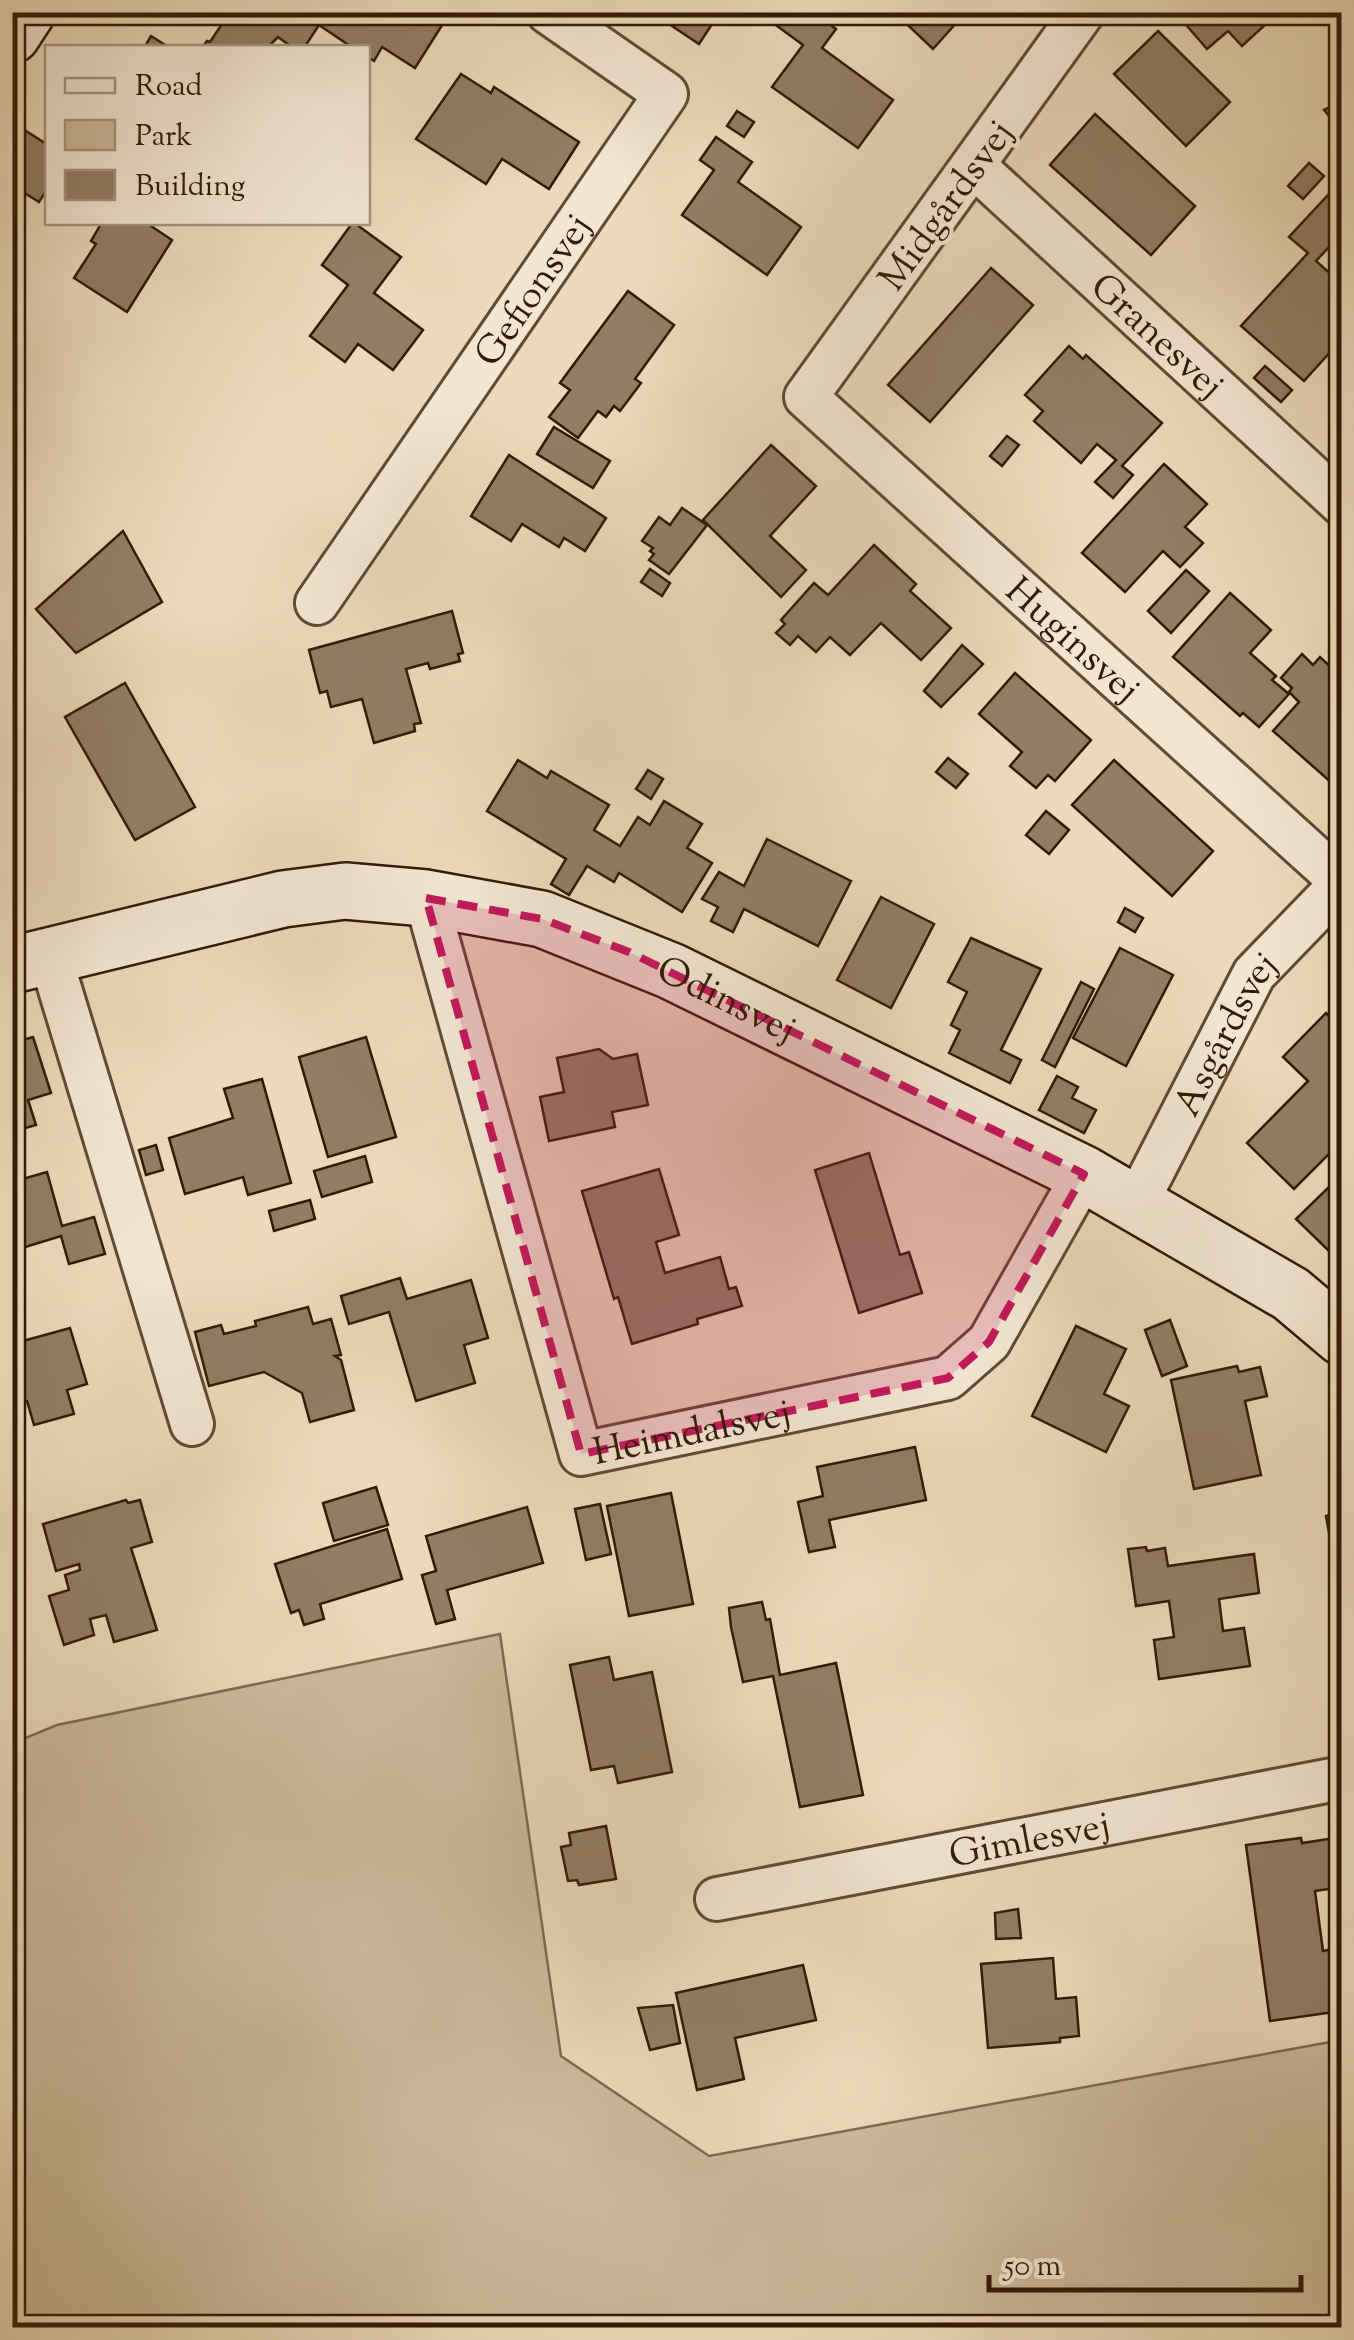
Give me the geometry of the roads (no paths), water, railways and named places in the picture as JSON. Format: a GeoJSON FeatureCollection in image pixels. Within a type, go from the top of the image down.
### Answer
{"type":"FeatureCollection","features":[{"type":"Feature","properties":{"kind":"street"},"geometry":{"type":"LineString","coordinates":[[12,35],[27,12]]}},
{"type":"Feature","properties":{"kind":"street","name":"Gefionsvej"},"geometry":{"type":"LineString","coordinates":[[318,603],[666,94],[548,12]]}},
{"type":"Feature","properties":{"kind":"street","name":"Midgårdsvej"},"geometry":{"type":"LineString","coordinates":[[806,397],[1083,12]]}},
{"type":"Feature","properties":{"kind":"street","name":"Granesvej"},"geometry":{"type":"LineString","coordinates":[[974,166],[1342,504]]}},
{"type":"Feature","properties":{"kind":"street","name":"Huginsvej"},"geometry":{"type":"LineString","coordinates":[[806,397],[1342,882]]}},
{"type":"Feature","properties":{"kind":"street","name":"Asgårdsvej"},"geometry":{"type":"LineString","coordinates":[[1136,1204],[1254,974],[1342,882]]}},
{"type":"Feature","properties":{"kind":"street","name":"Odinsvej"},"geometry":{"type":"LineString","coordinates":[[192,1424],[31,961],[283,899],[345,891],[426,898],[542,919],[629,952],[1084,1174],[1292,1294],[1342,1338]]}},
{"type":"Feature","properties":{"kind":"street","name":"Heimdalsvej"},"geometry":{"type":"LineString","coordinates":[[426,898],[581,1454],[948,1378],[989,1342],[1084,1174]]}},
{"type":"Feature","properties":{"kind":"street","name":"Gimlesvej"},"geometry":{"type":"LineString","coordinates":[[717,1899],[1342,1778]]}}]}
